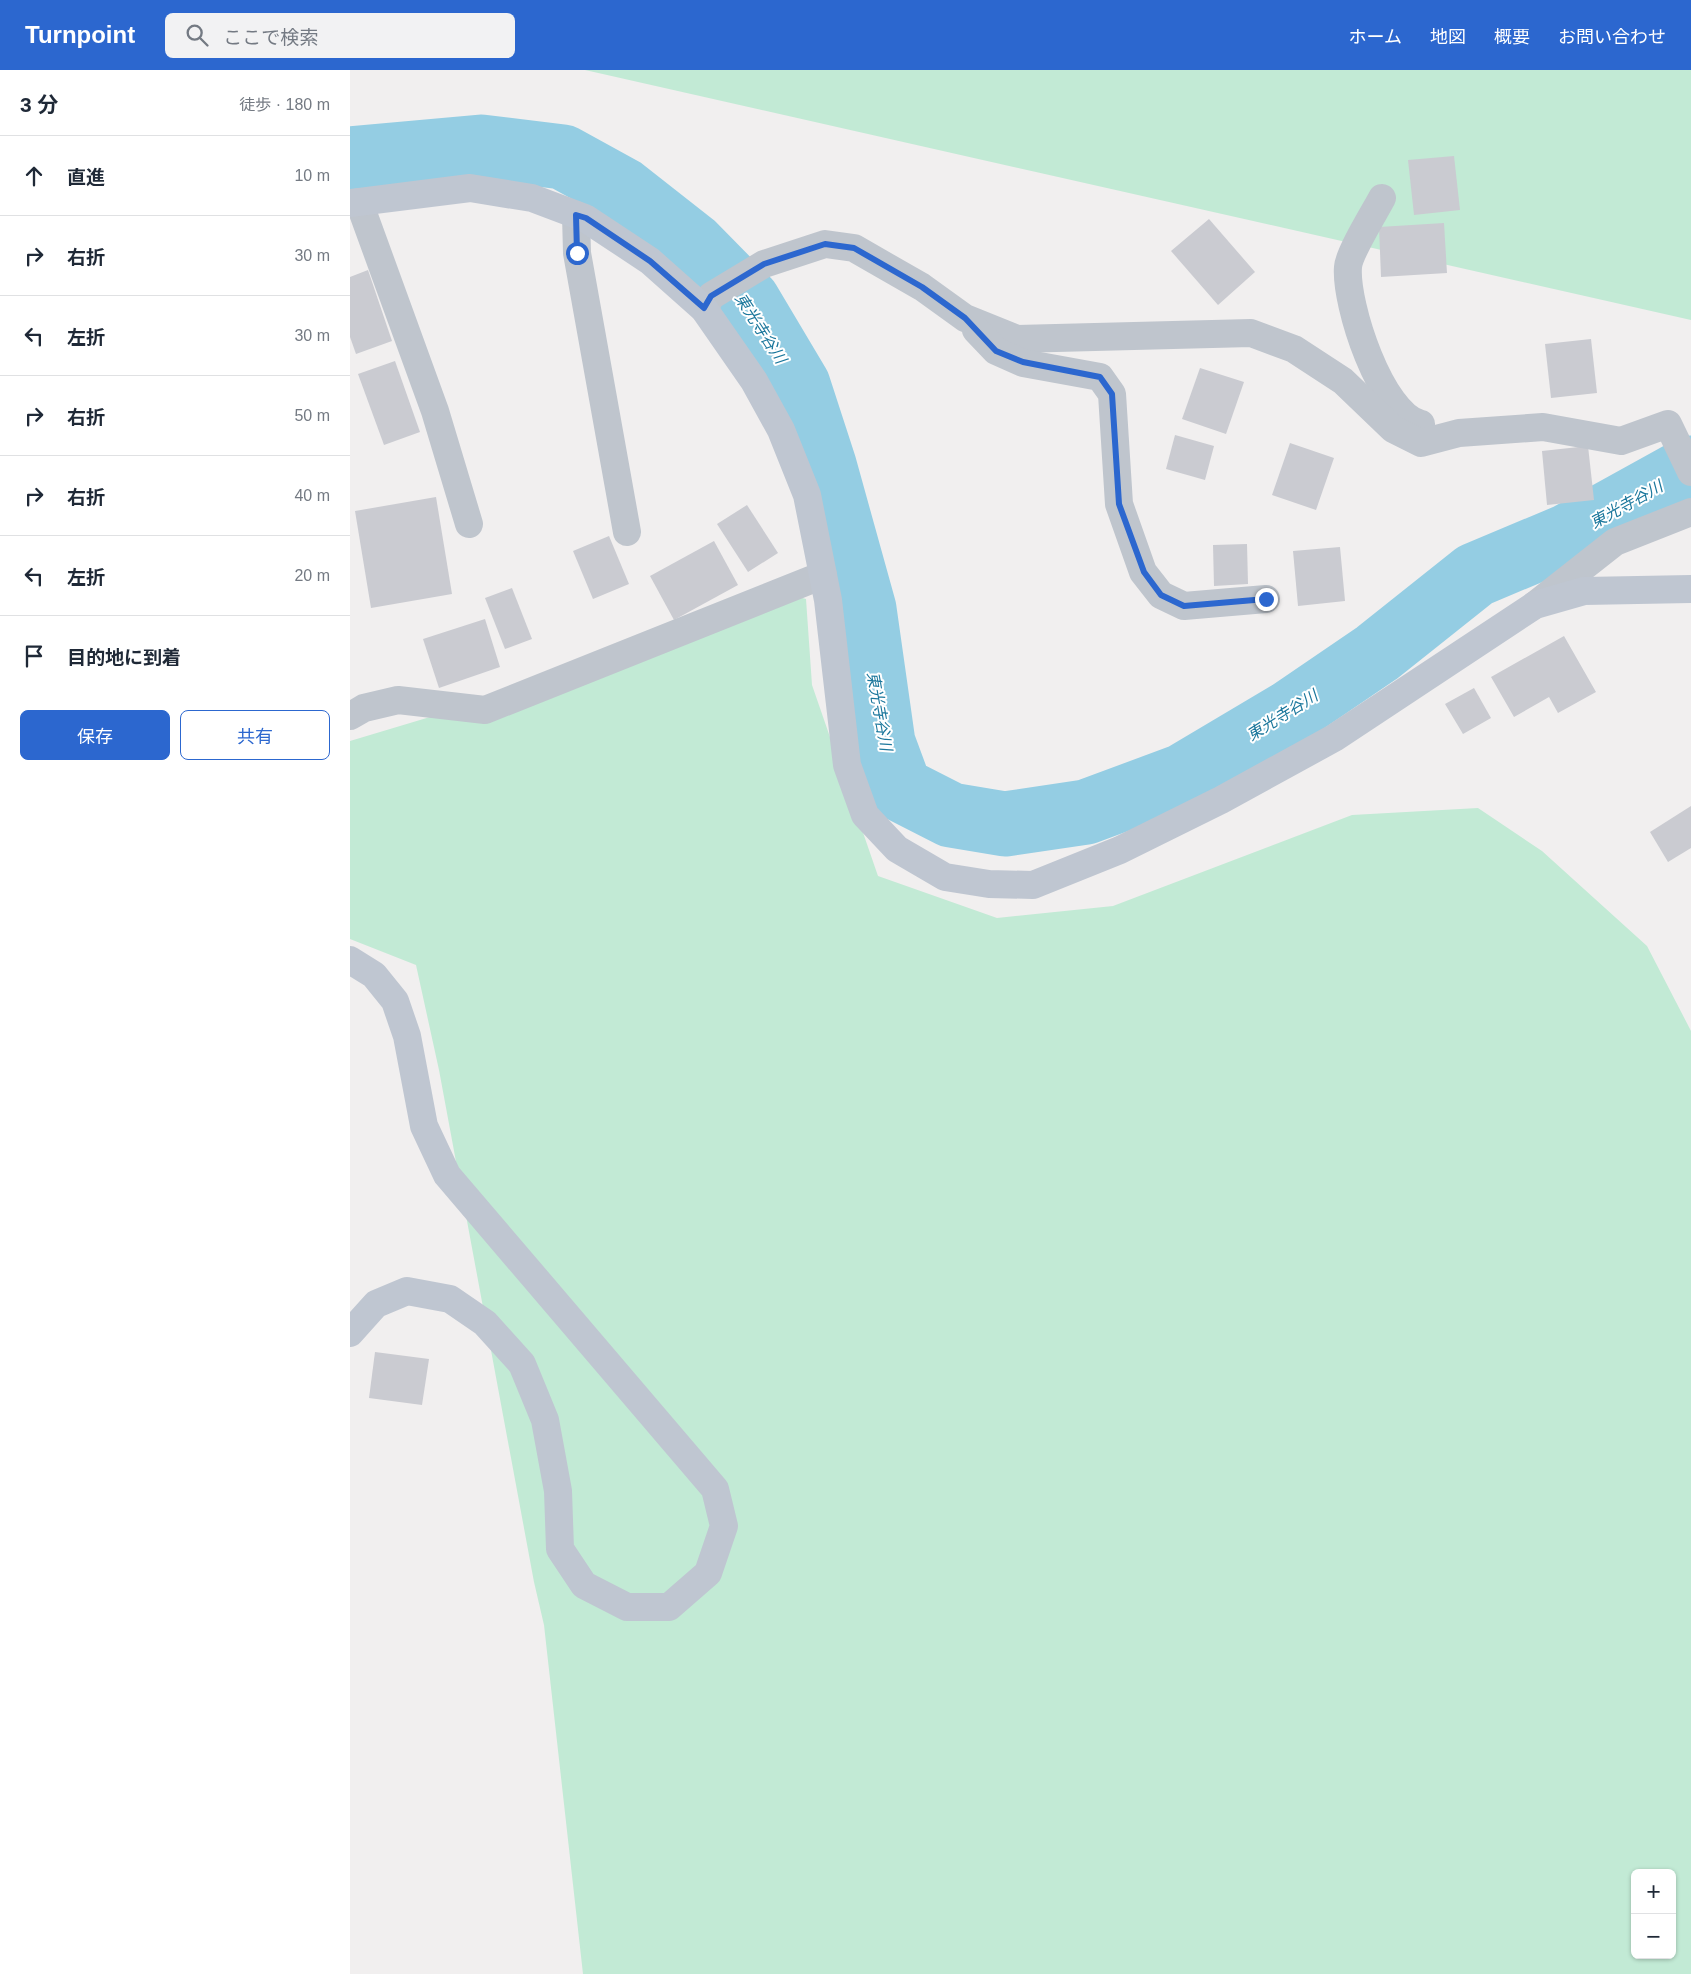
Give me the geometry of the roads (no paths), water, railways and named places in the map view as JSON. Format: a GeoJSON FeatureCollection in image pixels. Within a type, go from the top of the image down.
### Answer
{"type":"FeatureCollection","features":[{"type":"Feature","properties":{"kind":"street"},"geometry":{"type":"LineString","coordinates":[[468,524],[435,411],[355,203],[470,188],[532,198],[586,218],[708,302],[781,430],[807,495],[823,575],[847,765],[865,815],[897,849],[945,877],[989,884],[1034,885],[1120,850],[1221,800],[1334,738],[1535,605],[1614,542],[1691,512]]}},
{"type":"Feature","properties":{"kind":"street"},"geometry":{"type":"LineString","coordinates":[[1382,198],[1348,265],[1348,291],[1358,329],[1377,377],[1393,403],[1415,423],[1459,433]]}},
{"type":"Feature","properties":{"kind":"street"},"geometry":{"type":"LineString","coordinates":[[576,215],[577,253],[627,532]]}},
{"type":"Feature","properties":{"kind":"street"},"geometry":{"type":"LineString","coordinates":[[708,302],[764,264],[825,244],[854,248],[922,287],[965,318],[996,351],[1023,362],[1100,377],[1112,394],[1119,504],[1144,572],[1161,595],[1184,606],[1266,599]]}},
{"type":"Feature","properties":{"kind":"street"},"geometry":{"type":"LineString","coordinates":[[965,318],[1017,339],[1251,333],[1294,349],[1343,380],[1393,429],[1421,443],[1459,433],[1543,428],[1620,442],[1668,424],[1691,472]]}},
{"type":"Feature","properties":{"kind":"street"},"geometry":{"type":"LineString","coordinates":[[350,716],[364,708],[398,700],[485,710],[823,575]]}},
{"type":"Feature","properties":{"kind":"street"},"geometry":{"type":"LineString","coordinates":[[1535,605],[1584,591],[1691,589]]}},
{"type":"Feature","properties":{"kind":"street"},"geometry":{"type":"LineString","coordinates":[[350,960],[374,976],[395,1001],[407,1036],[424,1126],[447,1175],[715,1489],[724,1526],[708,1573],[669,1607],[627,1607],[584,1585],[560,1549],[558,1491],[545,1420],[522,1364],[485,1323],[450,1299],[408,1291],[376,1304],[350,1334]]}},
{"type":"Feature","properties":{"kind":"waterway","name":"東光寺谷川"},"geometry":{"type":"LineString","coordinates":[[350,159],[481,147],[563,157],[623,190],[693,245],[748,301],[798,385],[824,465],[864,609],[883,743],[900,789],[951,815],[1005,824],[1086,812],[1183,776],[1289,713],[1377,653],[1475,575],[1568,536],[1691,468]]}}]}
